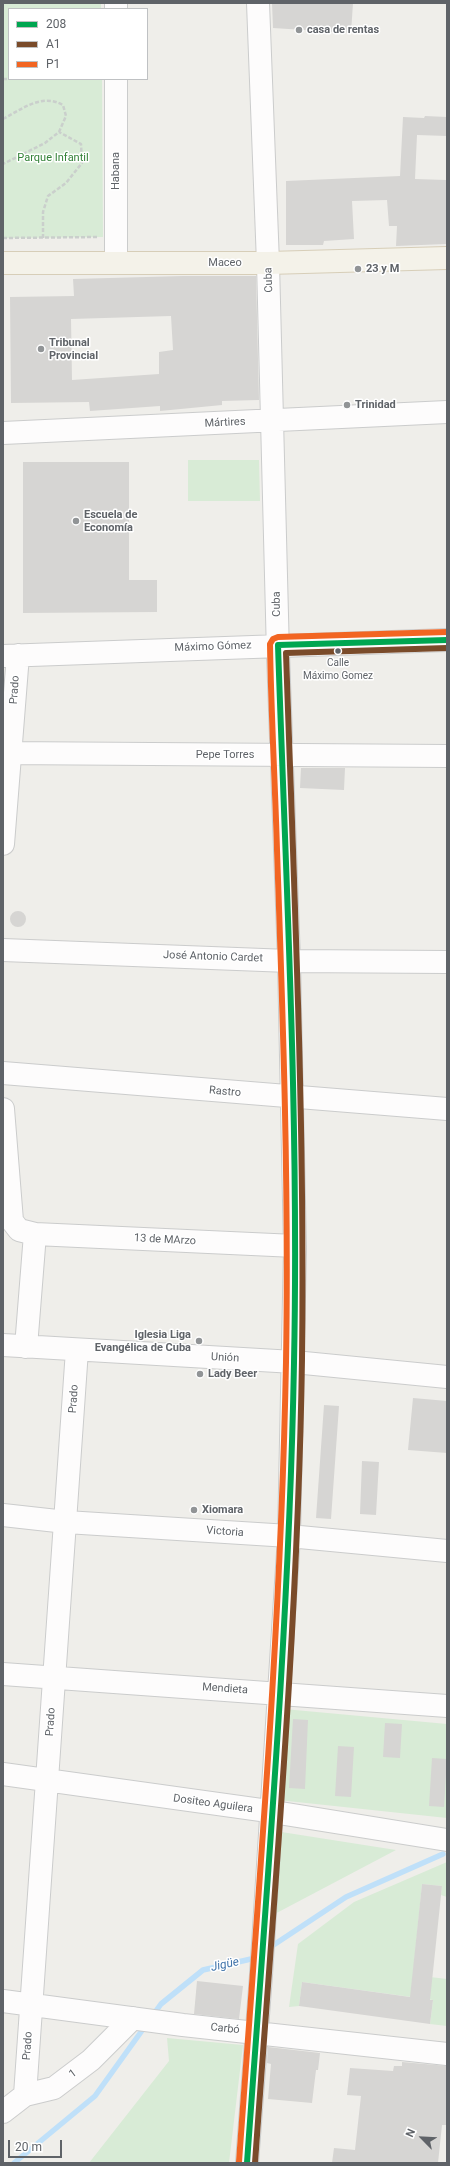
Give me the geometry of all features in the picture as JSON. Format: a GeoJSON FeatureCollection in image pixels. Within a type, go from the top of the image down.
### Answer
{"type":"FeatureCollection","features":[{"type":"Feature","properties":{"kind":"main road","name":"Maceo"},"geometry":{"type":"LineString","coordinates":[[3,264],[116,262],[268,263],[447,258]]}},
{"type":"Feature","properties":{"kind":"street","name":"Cuba"},"geometry":{"type":"LineString","coordinates":[[247,2163],[280,1693],[289,1536],[294,1362],[295,1246],[289,961],[278,644],[268,263],[258,3]]}},
{"type":"Feature","properties":{"kind":"street","name":"Habana"},"geometry":{"type":"LineString","coordinates":[[116,80],[116,262]]}},
{"type":"Feature","properties":{"kind":"street","name":"Mártires"},"geometry":{"type":"LineString","coordinates":[[3,433],[447,412]]}},
{"type":"Feature","properties":{"kind":"street","name":"Máximo Gómez"},"geometry":{"type":"LineString","coordinates":[[10,656],[278,644],[447,640]]}},
{"type":"Feature","properties":{"kind":"street","name":"Prado"},"geometry":{"type":"LineString","coordinates":[[3,844],[10,656]]}},
{"type":"Feature","properties":{"kind":"street","name":"Pepe Torres"},"geometry":{"type":"LineString","coordinates":[[7,753],[447,756]]}},
{"type":"Feature","properties":{"kind":"street","name":"José Antonio Cardet"},"geometry":{"type":"LineString","coordinates":[[3,950],[289,961],[447,962]]}},
{"type":"Feature","properties":{"kind":"street","name":"Rastro"},"geometry":{"type":"LineString","coordinates":[[3,1073],[447,1109]]}},
{"type":"Feature","properties":{"kind":"street"},"geometry":{"type":"LineString","coordinates":[[3,1109],[12,1221],[19,1230],[35,1234],[26,1347]]}},
{"type":"Feature","properties":{"kind":"street","name":"13 de MArzo"},"geometry":{"type":"LineString","coordinates":[[35,1234],[295,1246]]}},
{"type":"Feature","properties":{"kind":"street","name":"Unión"},"geometry":{"type":"LineString","coordinates":[[3,1345],[294,1362],[447,1377]]}},
{"type":"Feature","properties":{"kind":"street","name":"Prado"},"geometry":{"type":"LineString","coordinates":[[25,2095],[77,1350]]}},
{"type":"Feature","properties":{"kind":"street","name":"Victoria"},"geometry":{"type":"LineString","coordinates":[[3,1515],[66,1522],[289,1536],[447,1551]]}},
{"type":"Feature","properties":{"kind":"street","name":"Mendieta"},"geometry":{"type":"LineString","coordinates":[[3,1674],[54,1676],[447,1706]]}},
{"type":"Feature","properties":{"kind":"street","name":"Dositeo Aguilera"},"geometry":{"type":"LineString","coordinates":[[3,1774],[271,1812],[447,1840]]}},
{"type":"Feature","properties":{"kind":"street","name":"Carbó"},"geometry":{"type":"LineString","coordinates":[[3,2001],[183,2025],[447,2054]]}},
{"type":"Feature","properties":{"kind":"street","name":"1"},"geometry":{"type":"LineString","coordinates":[[3,2112],[25,2095],[54,2088],[91,2060],[133,2018]]}},
{"type":"Feature","properties":{"kind":"path"},"geometry":{"type":"LineString","coordinates":[[3,119],[41,100],[54,100],[63,105],[66,116],[59,132],[45,143],[3,164]]}},
{"type":"Feature","properties":{"kind":"path"},"geometry":{"type":"LineString","coordinates":[[43,238],[43,212],[48,196],[66,183],[82,163],[81,144],[59,132]]}},
{"type":"Feature","properties":{"kind":"path"},"geometry":{"type":"LineString","coordinates":[[3,238],[103,237]]}},
{"type":"Feature","properties":{"kind":"green space","name":"Parque Infantil"},"geometry":{"type":"Polygon","coordinates":[[[3,3],[101,3],[101,8],[8,8],[8,80],[102,80],[103,237],[3,238],[3,3]]]}},
{"type":"Feature","properties":{"kind":"green space"},"geometry":{"type":"Polygon","coordinates":[[[188,460],[259,460],[260,501],[188,501],[188,460]]]}},
{"type":"Feature","properties":{"kind":"green space"},"geometry":{"type":"Polygon","coordinates":[[[284,1709],[447,1724],[447,1818],[278,1800],[284,1709]]]}},
{"type":"Feature","properties":{"kind":"green space"},"geometry":{"type":"Polygon","coordinates":[[[275,1831],[396,1850],[269,1917],[275,1831]]]}},
{"type":"Feature","properties":{"kind":"green space"},"geometry":{"type":"Polygon","coordinates":[[[447,1862],[447,1897],[441,1895],[442,1886],[422,1884],[413,1975],[447,1979],[447,2026],[430,2024],[433,2000],[302,1982],[299,2006],[289,2007],[298,1944],[354,1902],[447,1862]]]}},
{"type":"Feature","properties":{"kind":"green space"},"geometry":{"type":"Polygon","coordinates":[[[167,2038],[243,2045],[229,2163],[89,2163],[169,2061],[167,2038]]]}},
{"type":"Feature","properties":{"kind":"building"},"geometry":{"type":"Polygon","coordinates":[[[272,3],[353,3],[351,33],[273,28],[272,3]]]}},
{"type":"Feature","properties":{"kind":"building"},"geometry":{"type":"Polygon","coordinates":[[[425,116],[447,117],[447,136],[417,135],[415,179],[446,180],[446,244],[396,246],[397,226],[389,226],[387,200],[352,201],[354,239],[324,241],[323,245],[286,245],[286,181],[400,176],[403,117],[424,118],[425,116]]]}},
{"type":"Feature","properties":{"kind":"building"},"geometry":{"type":"Polygon","coordinates":[[[256,276],[259,400],[222,401],[222,405],[160,411],[160,406],[90,411],[89,402],[11,403],[10,297],[74,296],[73,279],[256,276]],[[171,316],[71,319],[72,380],[159,374],[159,352],[173,350],[171,316]]]}},
{"type":"Feature","properties":{"kind":"building","name":"Escuela de Economía"},"geometry":{"type":"Polygon","coordinates":[[[23,462],[129,462],[129,580],[157,580],[157,612],[23,613],[23,462]]]}},
{"type":"Feature","properties":{"kind":"building"},"geometry":{"type":"Polygon","coordinates":[[[301,768],[345,768],[344,790],[300,788],[301,768]]]}},
{"type":"Feature","properties":{"kind":"building"},"geometry":{"type":"Polygon","coordinates":[[[18,911],[24,913],[26,919],[24,925],[18,927],[12,925],[10,919],[12,913],[18,911]]]}},
{"type":"Feature","properties":{"kind":"building"},"geometry":{"type":"Polygon","coordinates":[[[413,1398],[447,1401],[447,1453],[408,1450],[413,1398]]]}},
{"type":"Feature","properties":{"kind":"building"},"geometry":{"type":"Polygon","coordinates":[[[324,1405],[339,1406],[331,1519],[316,1518],[324,1405]]]}},
{"type":"Feature","properties":{"kind":"building"},"geometry":{"type":"Polygon","coordinates":[[[362,1461],[379,1462],[376,1515],[360,1514],[362,1461]]]}},
{"type":"Feature","properties":{"kind":"building"},"geometry":{"type":"Polygon","coordinates":[[[293,1719],[308,1720],[305,1789],[289,1788],[293,1719]]]}},
{"type":"Feature","properties":{"kind":"building"},"geometry":{"type":"Polygon","coordinates":[[[385,1723],[402,1724],[400,1758],[383,1757],[385,1723]]]}},
{"type":"Feature","properties":{"kind":"building"},"geometry":{"type":"Polygon","coordinates":[[[338,1746],[354,1747],[351,1797],[335,1796],[338,1746]]]}},
{"type":"Feature","properties":{"kind":"building"},"geometry":{"type":"Polygon","coordinates":[[[432,1758],[447,1759],[444,1807],[429,1806],[432,1758]]]}},
{"type":"Feature","properties":{"kind":"building"},"geometry":{"type":"Polygon","coordinates":[[[422,1884],[442,1886],[430,2000],[433,2000],[430,2024],[299,2006],[302,1982],[410,1997],[422,1884]]]}},
{"type":"Feature","properties":{"kind":"building"},"geometry":{"type":"Polygon","coordinates":[[[197,1981],[243,1986],[239,2019],[194,2014],[197,1981]]]}},
{"type":"Feature","properties":{"kind":"building"},"geometry":{"type":"Polygon","coordinates":[[[268,2047],[320,2053],[318,2070],[316,2070],[312,2103],[268,2099],[271,2064],[267,2063],[268,2047]]]}},
{"type":"Feature","properties":{"kind":"building"},"geometry":{"type":"Polygon","coordinates":[[[402,2062],[447,2066],[447,2125],[442,2125],[438,2163],[332,2163],[334,2148],[355,2150],[361,2096],[347,2095],[350,2068],[393,2071],[394,2066],[402,2066],[402,2062]]]}},
{"type":"Feature","properties":{"kind":"waterway","name":"Jigüe"},"geometry":{"type":"LineString","coordinates":[[269,1948],[346,1897],[443,1854]]}},
{"type":"Feature","properties":{"kind":"waterway","name":"Jigüe"},"geometry":{"type":"LineString","coordinates":[[153,2015],[161,2004],[203,1970],[251,1959],[256,1956]]}},
{"type":"Feature","properties":{"kind":"waterway","name":"Jigüe"},"geometry":{"type":"LineString","coordinates":[[14,2163],[95,2096],[146,2025]]}},
{"type":"Feature","properties":{"kind":"transit line","name":"P1"},"geometry":{"type":"LineString","coordinates":[[239,2162],[274,1662],[286,1362],[287,1234],[285,1106],[270,644],[273,639],[278,637],[447,632]]}},
{"type":"Feature","properties":{"kind":"transit line","name":"208"},"geometry":{"type":"LineString","coordinates":[[247,2163],[282,1663],[294,1363],[295,1184],[291,1004],[278,645],[447,640]]}},
{"type":"Feature","properties":{"kind":"transit line","name":"A1"},"geometry":{"type":"LineString","coordinates":[[255,2163],[284,1761],[296,1560],[300,1460],[303,1271],[302,1183],[286,653],[447,648]]}},
{"type":"Feature","properties":{"kind":"place","name":"casa de rentas"},"geometry":{"type":"Point","coordinates":[299,30]}},
{"type":"Feature","properties":{"kind":"place","name":"23 y M"},"geometry":{"type":"Point","coordinates":[358,269]}},
{"type":"Feature","properties":{"kind":"place","name":"Tribunal Provincial"},"geometry":{"type":"Point","coordinates":[41,349]}},
{"type":"Feature","properties":{"kind":"place","name":"Trinidad"},"geometry":{"type":"Point","coordinates":[347,405]}},
{"type":"Feature","properties":{"kind":"place","name":"Escuela de Economía"},"geometry":{"type":"Point","coordinates":[76,521]}},
{"type":"Feature","properties":{"kind":"place","name":"Calle Máximo Gomez"},"geometry":{"type":"Point","coordinates":[338,651]}},
{"type":"Feature","properties":{"kind":"place","name":"Iglesia Liga Evangélica de Cuba"},"geometry":{"type":"Point","coordinates":[199,1341]}},
{"type":"Feature","properties":{"kind":"place","name":"Lady Beer"},"geometry":{"type":"Point","coordinates":[200,1374]}},
{"type":"Feature","properties":{"kind":"place","name":"Xiomara"},"geometry":{"type":"Point","coordinates":[194,1510]}}]}
